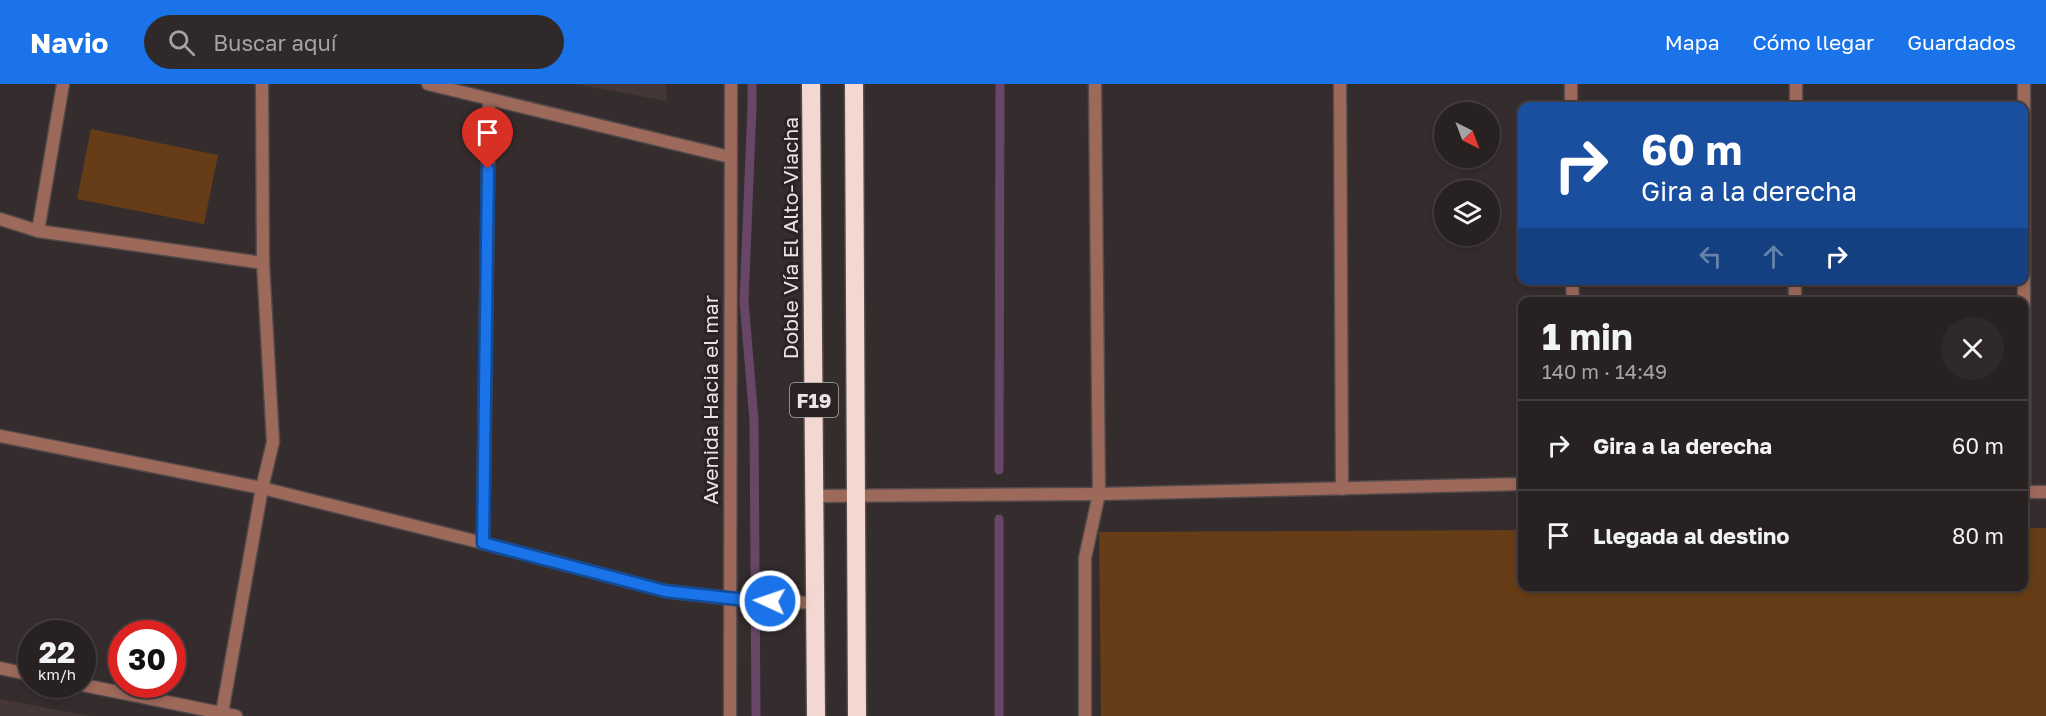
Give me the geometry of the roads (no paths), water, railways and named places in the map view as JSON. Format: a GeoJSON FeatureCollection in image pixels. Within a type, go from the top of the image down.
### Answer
{"type":"FeatureCollection","features":[{"type":"Feature","properties":{"kind":"highway","name":"Doble Vía El Alto-Viacha"},"geometry":{"type":"LineString","coordinates":[[811,84],[816,716]]}},
{"type":"Feature","properties":{"kind":"highway","name":"F19"},"geometry":{"type":"LineString","coordinates":[[854,84],[857,716]]}},
{"type":"Feature","properties":{"kind":"street"},"geometry":{"type":"LineString","coordinates":[[38,231],[63,84]]}},
{"type":"Feature","properties":{"kind":"street"},"geometry":{"type":"LineString","coordinates":[[222,713],[262,488],[273,442],[262,262],[262,84]]}},
{"type":"Feature","properties":{"kind":"street"},"geometry":{"type":"LineString","coordinates":[[428,84],[730,157]]}},
{"type":"Feature","properties":{"kind":"street","name":"Avenida Hacia el mar"},"geometry":{"type":"LineString","coordinates":[[730,716],[731,84]]}},
{"type":"Feature","properties":{"kind":"street"},"geometry":{"type":"LineString","coordinates":[[1085,716],[1085,558],[1099,494],[1095,84]]}},
{"type":"Feature","properties":{"kind":"street"},"geometry":{"type":"LineString","coordinates":[[1340,84],[1342,489]]}},
{"type":"Feature","properties":{"kind":"street"},"geometry":{"type":"LineString","coordinates":[[1571,84],[1571,102]]}},
{"type":"Feature","properties":{"kind":"street"},"geometry":{"type":"LineString","coordinates":[[1796,84],[1796,102]]}},
{"type":"Feature","properties":{"kind":"street"},"geometry":{"type":"LineString","coordinates":[[2024,84],[2024,102]]}},
{"type":"Feature","properties":{"kind":"street"},"geometry":{"type":"LineString","coordinates":[[483,543],[489,99]]}},
{"type":"Feature","properties":{"kind":"street"},"geometry":{"type":"LineString","coordinates":[[0,219],[38,231],[262,262]]}},
{"type":"Feature","properties":{"kind":"street"},"geometry":{"type":"LineString","coordinates":[[0,436],[262,488],[665,591],[746,600],[815,603]]}},
{"type":"Feature","properties":{"kind":"street"},"geometry":{"type":"LineString","coordinates":[[814,495],[1099,494],[1518,484]]}},
{"type":"Feature","properties":{"kind":"street"},"geometry":{"type":"LineString","coordinates":[[2028,492],[2046,492]]}},
{"type":"Feature","properties":{"kind":"street"},"geometry":{"type":"LineString","coordinates":[[0,668],[18,672]]}},
{"type":"Feature","properties":{"kind":"street"},"geometry":{"type":"LineString","coordinates":[[96,688],[236,716]]}},
{"type":"Feature","properties":{"kind":"waterway"},"geometry":{"type":"LineString","coordinates":[[752,84],[744,301],[754,421],[756,716]]}},
{"type":"Feature","properties":{"kind":"waterway"},"geometry":{"type":"LineString","coordinates":[[999,470],[1000,84]]}},
{"type":"Feature","properties":{"kind":"waterway"},"geometry":{"type":"LineString","coordinates":[[999,519],[999,716]]}}]}
